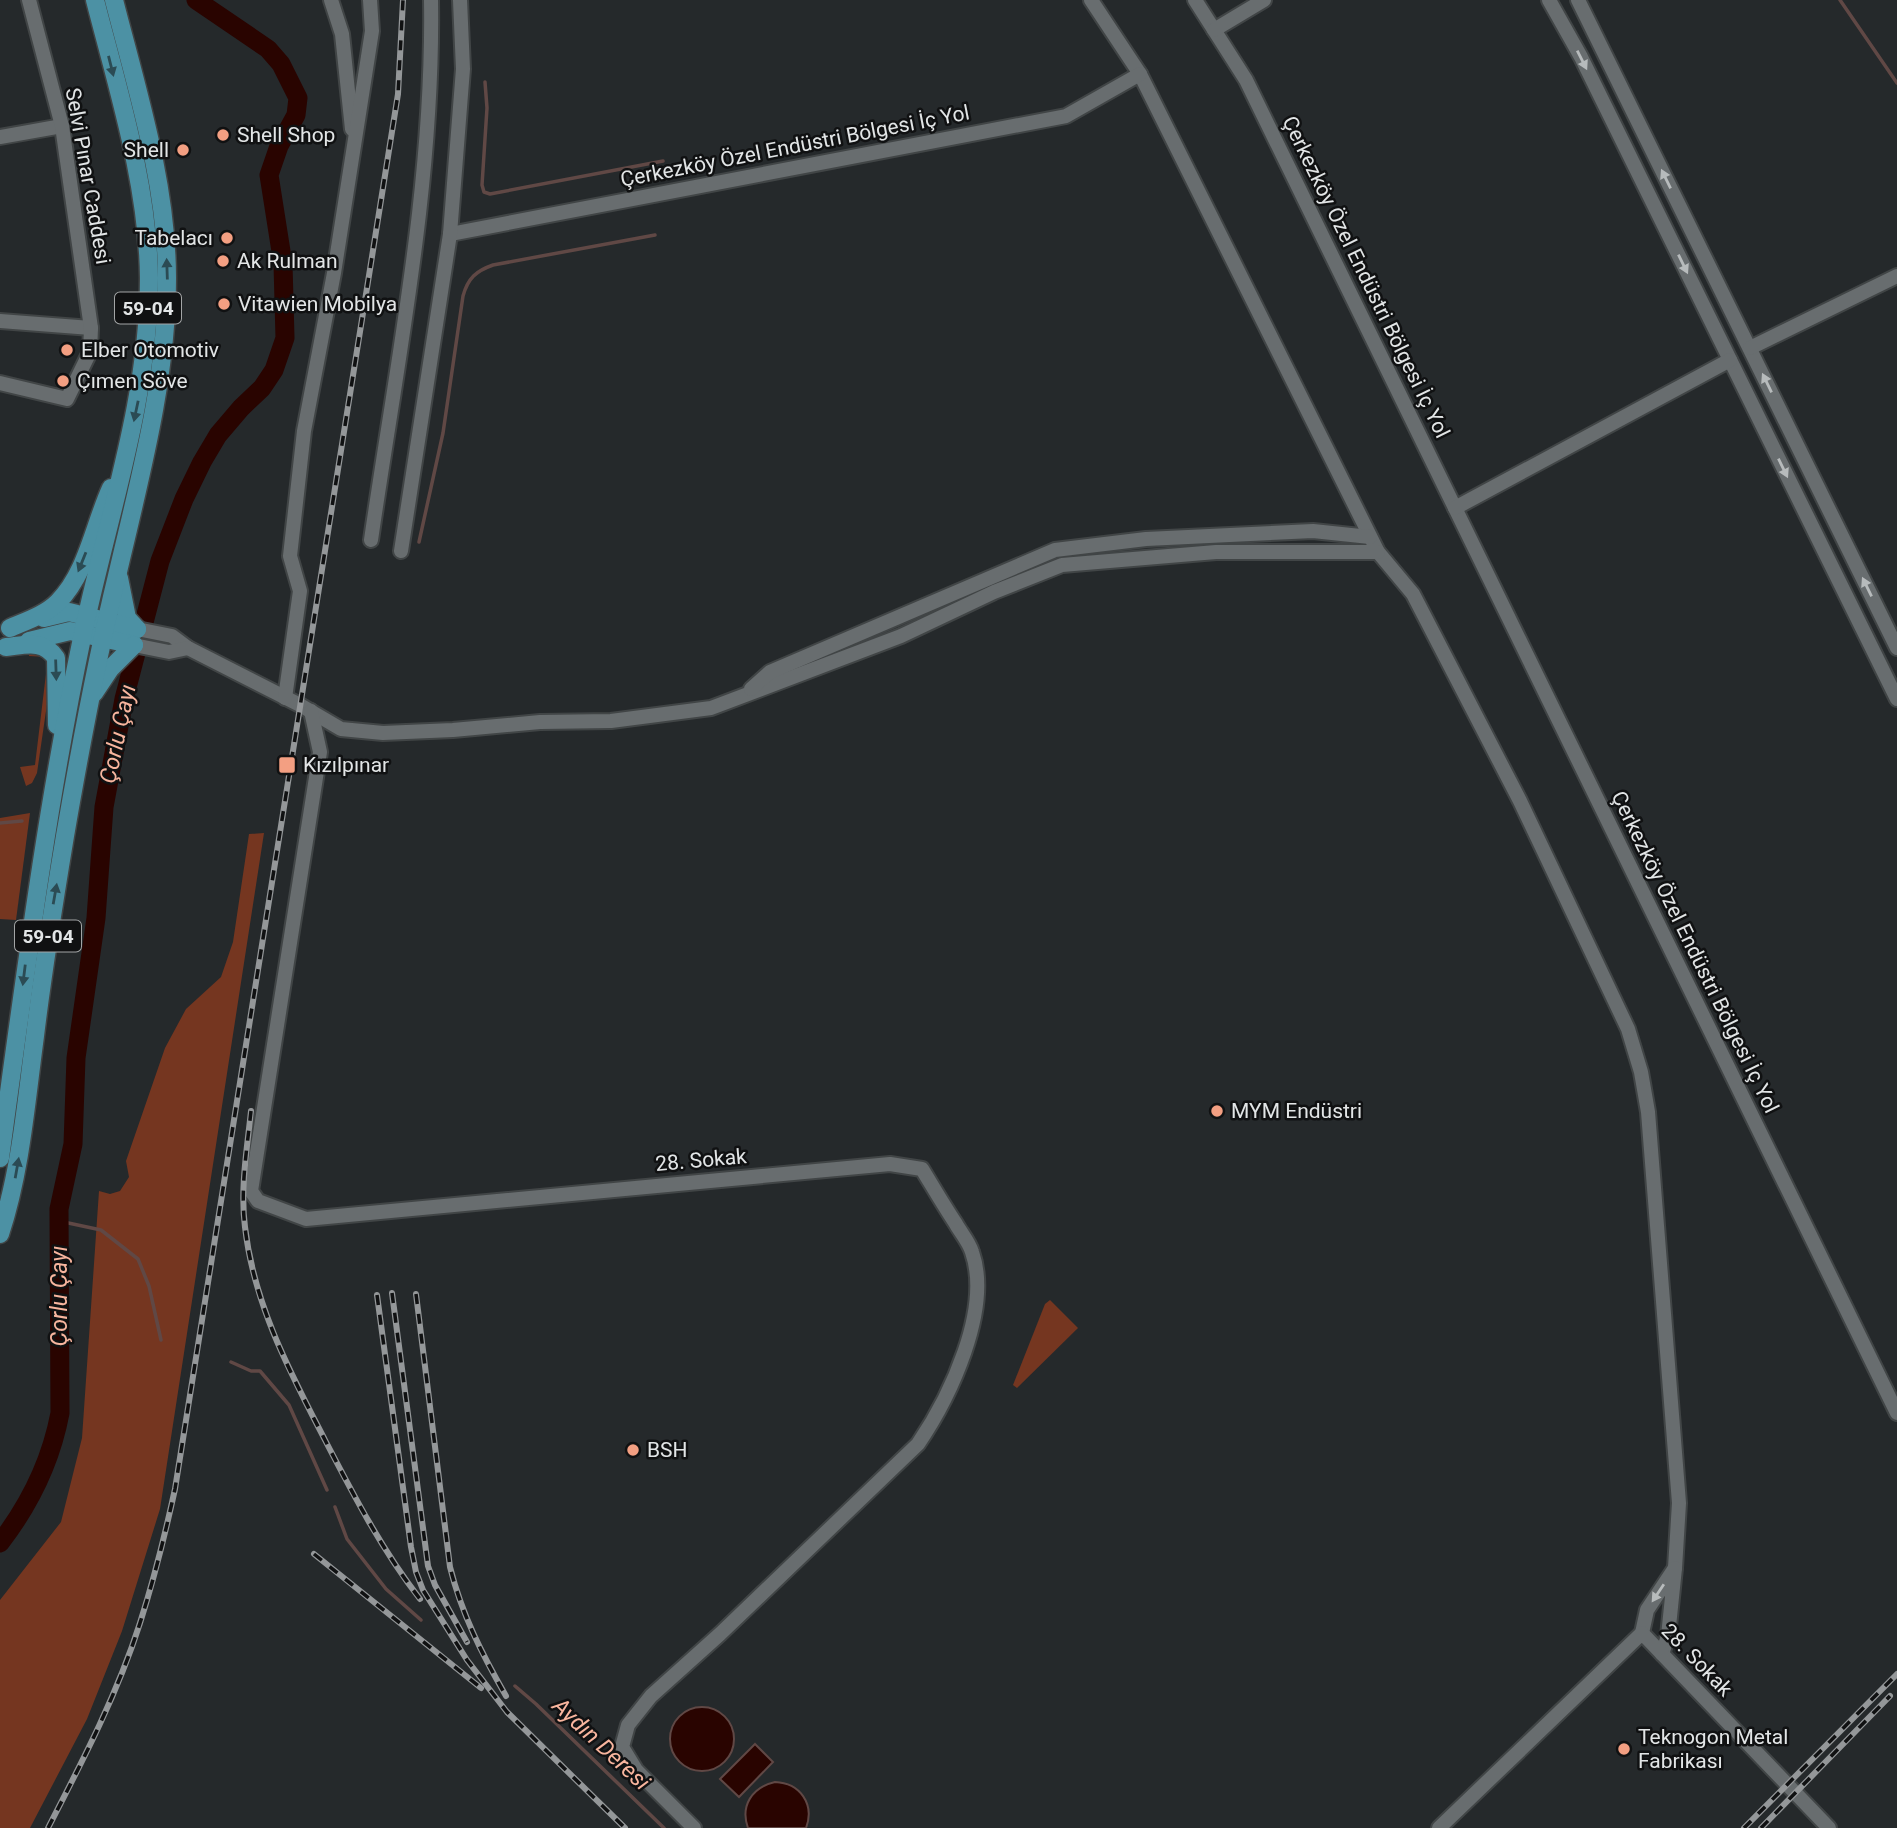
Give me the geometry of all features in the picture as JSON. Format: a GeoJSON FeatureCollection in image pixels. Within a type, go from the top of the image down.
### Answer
{"type":"FeatureCollection","features":[{"type":"Feature","properties":{"kind":"main road","name":"59-04"},"geometry":{"type":"LineString","coordinates":[[0,1234],[16,1172],[45,957],[90,699],[118,570],[136,455],[147,329],[149,277],[146,223],[95,0]]}},
{"type":"Feature","properties":{"kind":"main road","name":"59-04"},"geometry":{"type":"LineString","coordinates":[[0,1158],[26,955],[57,762],[87,615],[136,455],[159,394],[166,330],[164,221],[155,166],[114,0]]}},
{"type":"Feature","properties":{"kind":"main road"},"geometry":{"type":"LineString","coordinates":[[4,638],[57,604],[68,590],[76,576],[100,510],[136,455]]}},
{"type":"Feature","properties":{"kind":"main road"},"geometry":{"type":"LineString","coordinates":[[118,570],[125,610],[136,637]]}},
{"type":"Feature","properties":{"kind":"main road"},"geometry":{"type":"LineString","coordinates":[[4,638],[69,612],[106,620],[136,637]]}},
{"type":"Feature","properties":{"kind":"main road"},"geometry":{"type":"LineString","coordinates":[[4,638],[70,631],[102,639],[136,637]]}},
{"type":"Feature","properties":{"kind":"main road"},"geometry":{"type":"LineString","coordinates":[[90,699],[136,637]]}},
{"type":"Feature","properties":{"kind":"main road"},"geometry":{"type":"LineString","coordinates":[[4,638],[41,645],[50,649],[56,658],[57,762]]}},
{"type":"Feature","properties":{"kind":"street","name":"Selvi Pınar Caddesi"},"geometry":{"type":"LineString","coordinates":[[0,383],[67,399],[90,352],[91,328],[62,126],[29,0]]}},
{"type":"Feature","properties":{"kind":"street"},"geometry":{"type":"LineString","coordinates":[[331,0],[342,34],[354,148]]}},
{"type":"Feature","properties":{"kind":"street"},"geometry":{"type":"LineString","coordinates":[[285,698],[300,591],[290,556],[304,431],[334,272],[372,32],[370,0]]}},
{"type":"Feature","properties":{"kind":"street"},"geometry":{"type":"LineString","coordinates":[[371,540],[420,212],[432,65],[431,0]]}},
{"type":"Feature","properties":{"kind":"street"},"geometry":{"type":"LineString","coordinates":[[401,551],[450,234],[463,69],[460,0]]}},
{"type":"Feature","properties":{"kind":"street"},"geometry":{"type":"LineString","coordinates":[[1091,0],[1140,74],[1378,552],[1413,594],[1461,682],[1628,1029],[1641,1072],[1651,1151],[1679,1503],[1668,1636],[1662,1654]]}},
{"type":"Feature","properties":{"kind":"street","name":"Çerkezköy Özel Endüstri Bölgesi İç Yol"},"geometry":{"type":"LineString","coordinates":[[1195,0],[1246,80],[1897,1413]]}},
{"type":"Feature","properties":{"kind":"street"},"geometry":{"type":"LineString","coordinates":[[1214,30],[1264,0]]}},
{"type":"Feature","properties":{"kind":"street"},"geometry":{"type":"LineString","coordinates":[[1549,0],[1581,57],[1897,699]]}},
{"type":"Feature","properties":{"kind":"street"},"geometry":{"type":"LineString","coordinates":[[1578,0],[1897,648]]}},
{"type":"Feature","properties":{"kind":"street","name":"Çerkezköy Özel Endüstri Bölgesi İç Yol"},"geometry":{"type":"LineString","coordinates":[[450,234],[1066,116],[1140,74]]}},
{"type":"Feature","properties":{"kind":"street"},"geometry":{"type":"LineString","coordinates":[[0,137],[62,126]]}},
{"type":"Feature","properties":{"kind":"street"},"geometry":{"type":"LineString","coordinates":[[1750,348],[1897,276]]}},
{"type":"Feature","properties":{"kind":"street"},"geometry":{"type":"LineString","coordinates":[[0,321],[91,328]]}},
{"type":"Feature","properties":{"kind":"street"},"geometry":{"type":"LineString","coordinates":[[1455,508],[1730,360]]}},
{"type":"Feature","properties":{"kind":"street"},"geometry":{"type":"LineString","coordinates":[[745,695],[770,672],[1055,550],[1146,539],[1313,531],[1370,537]]}},
{"type":"Feature","properties":{"kind":"street"},"geometry":{"type":"LineString","coordinates":[[136,637],[172,636],[188,648],[341,729],[394,732],[623,719],[711,708],[901,636],[994,592],[1062,565],[1216,552],[1378,552]]}},
{"type":"Feature","properties":{"kind":"street"},"geometry":{"type":"LineString","coordinates":[[136,637],[169,652],[188,648]]}},
{"type":"Feature","properties":{"kind":"street","name":"28. Sokak"},"geometry":{"type":"LineString","coordinates":[[311,711],[320,752],[251,1191],[258,1201],[306,1219],[890,1164],[922,1169],[972,1251],[976,1274],[975,1311],[962,1362],[935,1419],[918,1444],[720,1634],[651,1696],[628,1725],[622,1747],[636,1770],[694,1828]]}},
{"type":"Feature","properties":{"kind":"street"},"geometry":{"type":"LineString","coordinates":[[1642,1633],[1647,1610],[1675,1568]]}},
{"type":"Feature","properties":{"kind":"street","name":"28. Sokak"},"geometry":{"type":"LineString","coordinates":[[1439,1828],[1642,1633],[1829,1828]]}},
{"type":"Feature","properties":{"kind":"shaded area"},"geometry":{"type":"Polygon","coordinates":[[[29,645],[54,656],[37,773],[32,783],[26,786],[20,767],[35,765],[48,657],[29,656],[29,645]]]}},
{"type":"Feature","properties":{"kind":"shaded area"},"geometry":{"type":"Polygon","coordinates":[[[30,813],[16,920],[0,919],[0,818],[30,813]]]}},
{"type":"Feature","properties":{"kind":"shaded area"},"geometry":{"type":"Polygon","coordinates":[[[264,833],[160,1509],[122,1631],[87,1719],[30,1828],[0,1828],[0,1600],[61,1522],[82,1438],[99,1191],[110,1194],[120,1191],[129,1177],[126,1161],[165,1048],[186,1009],[221,977],[233,942],[249,834],[264,833]]]}},
{"type":"Feature","properties":{"kind":"shaded area"},"geometry":{"type":"Polygon","coordinates":[[[1050,1300],[1078,1328],[1017,1388],[1013,1385],[1045,1304],[1050,1300]]]}},
{"type":"Feature","properties":{"kind":"shaded area"},"geometry":{"type":"Polygon","coordinates":[[[702,1707],[725,1716],[734,1739],[725,1762],[702,1771],[679,1762],[670,1739],[679,1716],[702,1707]]]}},
{"type":"Feature","properties":{"kind":"shaded area"},"geometry":{"type":"Polygon","coordinates":[[[755,1744],[773,1762],[739,1797],[720,1779],[755,1744]]]}},
{"type":"Feature","properties":{"kind":"shaded area"},"geometry":{"type":"Polygon","coordinates":[[[775,1782],[792,1786],[803,1796],[808,1811],[806,1828],[748,1828],[746,1812],[750,1799],[760,1788],[775,1782]]]}},
{"type":"Feature","properties":{"kind":"waterway","name":"Çorlu Çayı"},"geometry":{"type":"LineString","coordinates":[[0,1543],[21,1513],[38,1481],[51,1448],[60,1413],[59,1209],[73,1144],[76,1058],[96,918],[104,807],[124,699],[160,561],[184,499],[218,435],[262,388],[274,370],[285,338],[283,264],[269,175],[279,146],[296,115],[298,98],[281,64],[268,49],[196,0]]}},
{"type":"Feature","properties":{"kind":"waterway"},"geometry":{"type":"LineString","coordinates":[[1840,0],[1897,83]]}},
{"type":"Feature","properties":{"kind":"waterway"},"geometry":{"type":"LineString","coordinates":[[485,82],[487,108],[482,185],[484,192],[490,194],[663,161]]}},
{"type":"Feature","properties":{"kind":"waterway"},"geometry":{"type":"LineString","coordinates":[[419,542],[443,433],[463,296],[470,280],[493,265],[655,235]]}},
{"type":"Feature","properties":{"kind":"waterway"},"geometry":{"type":"LineString","coordinates":[[0,823],[22,821]]}},
{"type":"Feature","properties":{"kind":"waterway"},"geometry":{"type":"LineString","coordinates":[[59,1221],[101,1230],[138,1259],[149,1286],[161,1340]]}},
{"type":"Feature","properties":{"kind":"waterway","name":"Aydın Deresi"},"geometry":{"type":"LineString","coordinates":[[231,1362],[251,1371],[260,1371],[289,1405],[327,1490]]}},
{"type":"Feature","properties":{"kind":"waterway","name":"Aydın Deresi"},"geometry":{"type":"LineString","coordinates":[[335,1507],[347,1539],[386,1589],[421,1620]]}},
{"type":"Feature","properties":{"kind":"waterway","name":"Aydın Deresi"},"geometry":{"type":"LineString","coordinates":[[515,1686],[664,1828]]}},
{"type":"Feature","properties":{"kind":"railway"},"geometry":{"type":"LineString","coordinates":[[48,1828],[98,1728],[131,1650],[155,1573],[175,1489],[398,94],[403,0]]}},
{"type":"Feature","properties":{"kind":"railway"},"geometry":{"type":"LineString","coordinates":[[251,1111],[244,1213],[250,1256],[265,1311],[287,1363],[347,1482],[381,1542],[420,1599]]}},
{"type":"Feature","properties":{"kind":"railway"},"geometry":{"type":"LineString","coordinates":[[392,1293],[428,1566],[435,1585],[467,1642]]}},
{"type":"Feature","properties":{"kind":"railway"},"geometry":{"type":"LineString","coordinates":[[416,1294],[450,1567],[460,1602],[506,1696]]}},
{"type":"Feature","properties":{"kind":"railway"},"geometry":{"type":"LineString","coordinates":[[377,1295],[411,1547],[423,1590],[467,1660],[507,1712],[625,1828]]}},
{"type":"Feature","properties":{"kind":"railway"},"geometry":{"type":"LineString","coordinates":[[314,1554],[481,1688]]}},
{"type":"Feature","properties":{"kind":"railway"},"geometry":{"type":"LineString","coordinates":[[1744,1828],[1897,1674]]}},
{"type":"Feature","properties":{"kind":"railway"},"geometry":{"type":"LineString","coordinates":[[1761,1828],[1890,1696]]}},
{"type":"Feature","properties":{"kind":"place","name":"Shell Shop"},"geometry":{"type":"Point","coordinates":[223,135]}},
{"type":"Feature","properties":{"kind":"place","name":"Shell"},"geometry":{"type":"Point","coordinates":[183,150]}},
{"type":"Feature","properties":{"kind":"place","name":"Tabelacı"},"geometry":{"type":"Point","coordinates":[227,238]}},
{"type":"Feature","properties":{"kind":"place","name":"Ak Rulman"},"geometry":{"type":"Point","coordinates":[223,261]}},
{"type":"Feature","properties":{"kind":"place","name":"Vitawien Mobilya"},"geometry":{"type":"Point","coordinates":[224,304]}},
{"type":"Feature","properties":{"kind":"place","name":"Elber Otomotiv"},"geometry":{"type":"Point","coordinates":[67,350]}},
{"type":"Feature","properties":{"kind":"place","name":"Çımen Söve"},"geometry":{"type":"Point","coordinates":[63,381]}},
{"type":"Feature","properties":{"kind":"place","name":"Kızılpınar"},"geometry":{"type":"Point","coordinates":[287,765]}},
{"type":"Feature","properties":{"kind":"place","name":"MYM Endüstri"},"geometry":{"type":"Point","coordinates":[1217,1111]}},
{"type":"Feature","properties":{"kind":"place","name":"BSH"},"geometry":{"type":"Point","coordinates":[633,1450]}},
{"type":"Feature","properties":{"kind":"place","name":"Teknogon Metal Fabrikası"},"geometry":{"type":"Point","coordinates":[1624,1749]}}]}
